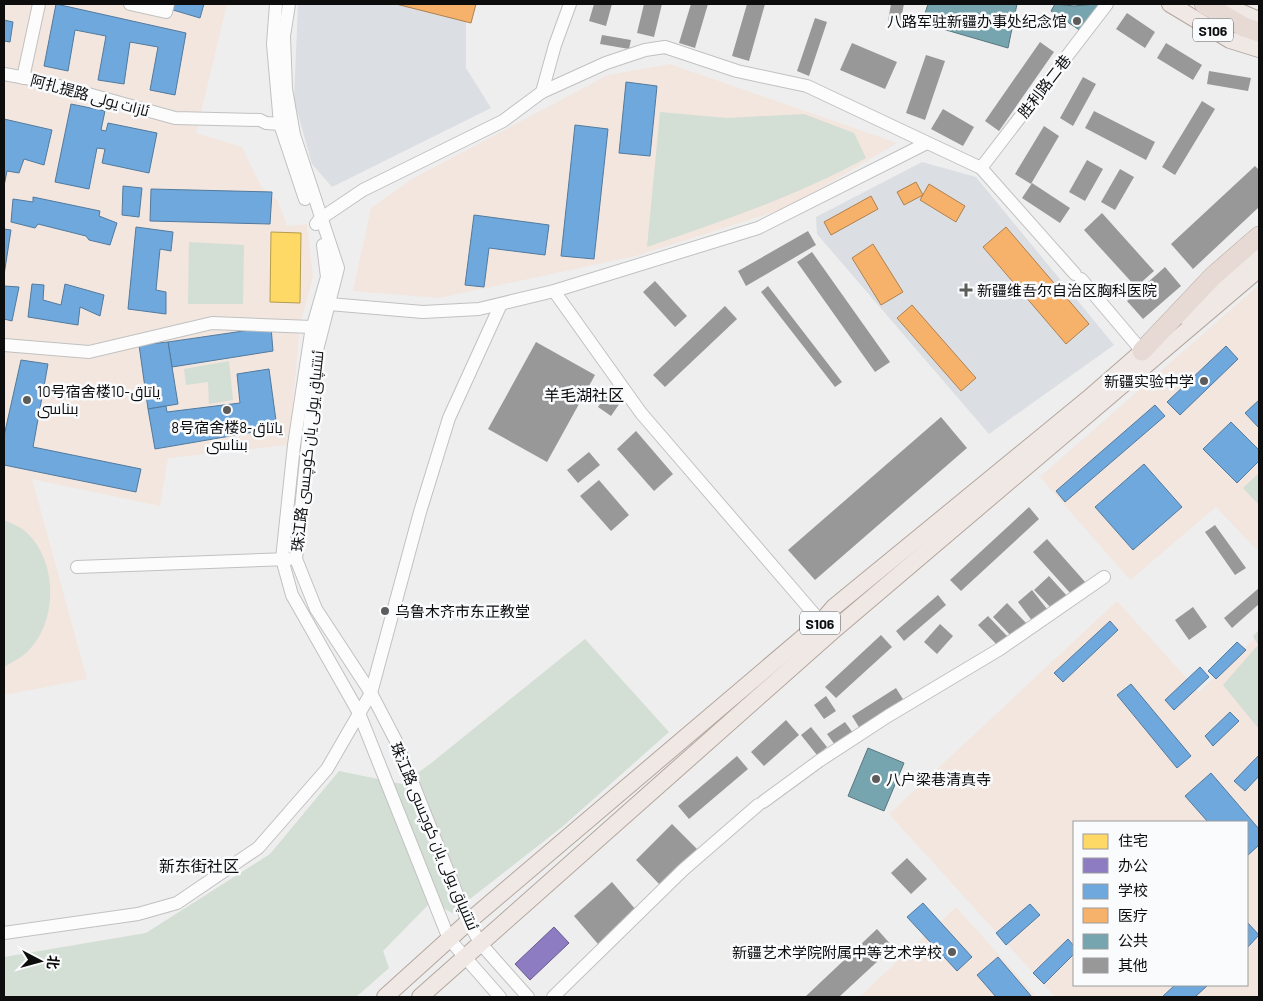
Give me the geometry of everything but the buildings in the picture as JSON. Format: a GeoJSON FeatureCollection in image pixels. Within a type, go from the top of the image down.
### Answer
{"type":"FeatureCollection","features":[{"type":"Feature","properties":{"kind":"highway"},"geometry":{"type":"LineString","coordinates":[[1213,6],[1259,32]]}},
{"type":"Feature","properties":{"kind":"highway"},"geometry":{"type":"LineString","coordinates":[[1142,351],[1213,276],[1259,236]]}},
{"type":"Feature","properties":{"kind":"main road","name":"S106"},"geometry":{"type":"LineString","coordinates":[[1170,4],[1230,40],[1259,49]]}},
{"type":"Feature","properties":{"kind":"main road","name":"S106"},"geometry":{"type":"LineString","coordinates":[[1213,6],[1259,20]]}},
{"type":"Feature","properties":{"kind":"main road","name":"S106"},"geometry":{"type":"LineString","coordinates":[[385,997],[468,922],[821,622],[834,607],[1089,398],[1142,351],[1259,254]]}},
{"type":"Feature","properties":{"kind":"main road","name":"S106"},"geometry":{"type":"LineString","coordinates":[[420,997],[834,630],[1259,270]]}},
{"type":"Feature","properties":{"kind":"street"},"geometry":{"type":"LineString","coordinates":[[23,78],[39,4]]}},
{"type":"Feature","properties":{"kind":"street"},"geometry":{"type":"LineString","coordinates":[[130,4],[166,12],[168,4]]}},
{"type":"Feature","properties":{"kind":"street","name":"珠江路 ئىتتىپاق يولى يان كوچىسى"},"geometry":{"type":"LineString","coordinates":[[276,4],[273,44],[281,124],[322,239],[327,277],[312,327],[294,445],[282,559],[292,595],[359,713],[449,939],[500,997]]}},
{"type":"Feature","properties":{"kind":"street","name":"珠江路 ئىتتىپاق يولى يان كوچىسى"},"geometry":{"type":"LineString","coordinates":[[289,4],[284,36],[286,88],[294,135],[317,223],[338,268],[317,350],[296,560],[316,609],[371,693],[396,741],[468,922],[481,944],[528,997]]}},
{"type":"Feature","properties":{"kind":"street"},"geometry":{"type":"LineString","coordinates":[[542,92],[555,45],[570,4]]}},
{"type":"Feature","properties":{"kind":"street","name":"胜利路二巷"},"geometry":{"type":"LineString","coordinates":[[981,168],[1107,4]]}},
{"type":"Feature","properties":{"kind":"street"},"geometry":{"type":"LineString","coordinates":[[317,223],[363,190],[503,121],[542,92],[606,63],[645,50],[665,47],[737,71],[807,86],[981,168],[1142,351]]}},
{"type":"Feature","properties":{"kind":"street","name":"阿扎提路 ئازات يولى"},"geometry":{"type":"LineString","coordinates":[[4,74],[175,118],[260,120],[266,124],[281,124]]}},
{"type":"Feature","properties":{"kind":"street"},"geometry":{"type":"LineString","coordinates":[[329,304],[422,312],[479,309],[554,292],[758,228],[927,143]]}},
{"type":"Feature","properties":{"kind":"street"},"geometry":{"type":"LineString","coordinates":[[554,292],[641,413],[821,622]]}},
{"type":"Feature","properties":{"kind":"street"},"geometry":{"type":"LineString","coordinates":[[4,933],[138,914],[177,903],[258,848],[327,769],[371,693],[420,512],[449,418],[501,304]]}},
{"type":"Feature","properties":{"kind":"street"},"geometry":{"type":"LineString","coordinates":[[4,345],[89,352],[212,323],[312,327]]}},
{"type":"Feature","properties":{"kind":"street"},"geometry":{"type":"LineString","coordinates":[[77,567],[296,560]]}},
{"type":"Feature","properties":{"kind":"street"},"geometry":{"type":"LineString","coordinates":[[553,997],[683,870],[760,804],[819,761],[888,716],[1000,649],[1104,577]]}},
{"type":"Feature","properties":{"kind":"shaded area"},"geometry":{"type":"Polygon","coordinates":[[[4,4],[227,4],[196,133],[242,147],[262,188],[278,201],[287,226],[307,224],[313,277],[300,325],[289,445],[168,458],[160,506],[32,479],[87,679],[4,695],[4,4]]]}},
{"type":"Feature","properties":{"kind":"shaded area"},"geometry":{"type":"Polygon","coordinates":[[[298,4],[471,4],[466,24],[466,68],[491,108],[332,187],[312,164],[294,100],[298,4]]]}},
{"type":"Feature","properties":{"kind":"shaded area"},"geometry":{"type":"Polygon","coordinates":[[[670,64],[897,143],[789,207],[636,256],[439,298],[353,291],[371,208],[412,179],[608,75],[670,64]]]}},
{"type":"Feature","properties":{"kind":"shaded area"},"geometry":{"type":"Polygon","coordinates":[[[660,112],[727,118],[804,114],[854,133],[866,158],[786,196],[647,247],[660,112]]]}},
{"type":"Feature","properties":{"kind":"shaded area","name":"新疆维吾尔自治区胸科医院"},"geometry":{"type":"Polygon","coordinates":[[[922,162],[976,177],[1114,345],[989,434],[817,234],[816,217],[922,162]]]}},
{"type":"Feature","properties":{"kind":"shaded area"},"geometry":{"type":"Polygon","coordinates":[[[189,242],[244,245],[243,304],[188,304],[189,242]]]}},
{"type":"Feature","properties":{"kind":"shaded area","name":"新疆实验中学"},"geometry":{"type":"Polygon","coordinates":[[[1259,285],[1259,552],[1216,507],[1130,580],[1040,477],[1259,285]]]}},
{"type":"Feature","properties":{"kind":"shaded area"},"geometry":{"type":"Polygon","coordinates":[[[229,361],[233,400],[209,404],[208,382],[186,385],[184,369],[229,361]]]}},
{"type":"Feature","properties":{"kind":"shaded area"},"geometry":{"type":"Polygon","coordinates":[[[1259,473],[1259,505],[1243,488],[1259,473]]]}},
{"type":"Feature","properties":{"kind":"shaded area"},"geometry":{"type":"Polygon","coordinates":[[[4,520],[25,531],[37,545],[49,576],[50,592],[49,609],[37,640],[25,654],[4,667],[4,520]]]}},
{"type":"Feature","properties":{"kind":"shaded area"},"geometry":{"type":"Polygon","coordinates":[[[1117,601],[1199,692],[1259,634],[1259,997],[1055,997],[889,814],[1117,601]]]}},
{"type":"Feature","properties":{"kind":"shaded area"},"geometry":{"type":"Polygon","coordinates":[[[1259,630],[1259,729],[1223,685],[1258,645],[1253,636],[1259,630]]]}},
{"type":"Feature","properties":{"kind":"shaded area"},"geometry":{"type":"Polygon","coordinates":[[[585,639],[669,732],[562,827],[452,913],[432,901],[383,951],[389,968],[356,997],[4,997],[4,957],[146,933],[270,854],[339,771],[402,784],[430,764],[585,639]]]}},
{"type":"Feature","properties":{"kind":"shaded area","name":"新疆艺术学院附属中等艺术学校"},"geometry":{"type":"Polygon","coordinates":[[[956,907],[1037,997],[859,997],[956,907]]]}},
{"type":"Feature","properties":{"kind":"place","name":"八路军驻新疆办事处纪念馆"},"geometry":{"type":"Point","coordinates":[1077,21]}},
{"type":"Feature","properties":{"kind":"place","name":"新疆维吾尔自治区胸科医院"},"geometry":{"type":"Point","coordinates":[966,290]}},
{"type":"Feature","properties":{"kind":"place","name":"新疆实验中学"},"geometry":{"type":"Point","coordinates":[1204,381]}},
{"type":"Feature","properties":{"kind":"place","name":"10号宿舍楼10-ياتاق بىناسى"},"geometry":{"type":"Point","coordinates":[27,400]}},
{"type":"Feature","properties":{"kind":"place","name":"8号宿舍楼8-ياتاق بىناسى"},"geometry":{"type":"Point","coordinates":[227,410]}},
{"type":"Feature","properties":{"kind":"place","name":"乌鲁木齐市东正教堂"},"geometry":{"type":"Point","coordinates":[385,611]}},
{"type":"Feature","properties":{"kind":"place","name":"八户梁巷清真寺"},"geometry":{"type":"Point","coordinates":[876,779]}},
{"type":"Feature","properties":{"kind":"place","name":"新疆艺术学院附属中等艺术学校"},"geometry":{"type":"Point","coordinates":[952,952]}},
{"type":"Feature","properties":{"kind":"district","name":"羊毛湖社区"},"geometry":{"type":"Point","coordinates":[584,394]}},
{"type":"Feature","properties":{"kind":"district","name":"新东街社区"},"geometry":{"type":"Point","coordinates":[199,865]}}]}
